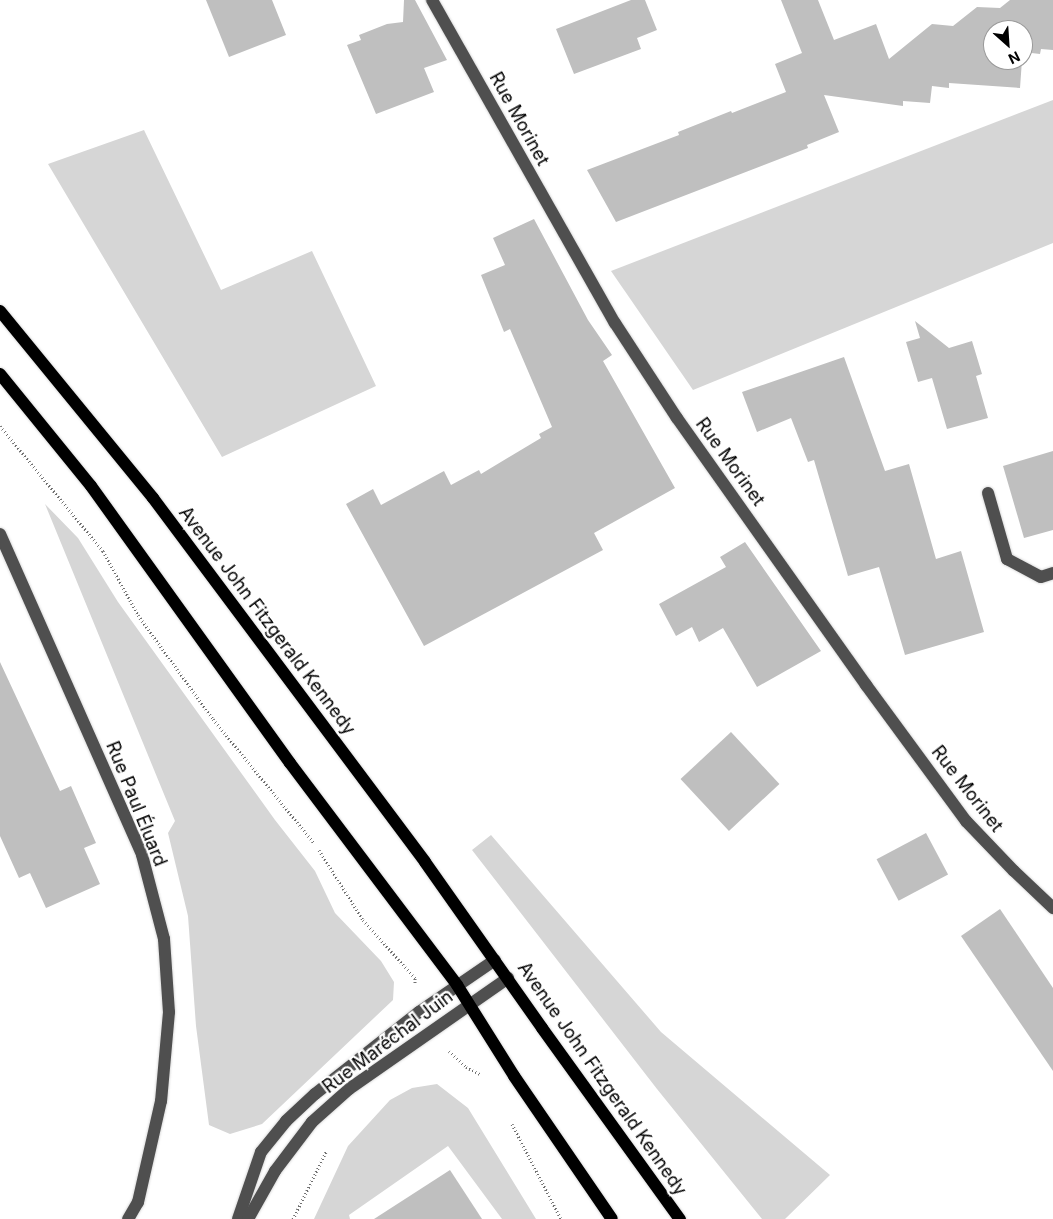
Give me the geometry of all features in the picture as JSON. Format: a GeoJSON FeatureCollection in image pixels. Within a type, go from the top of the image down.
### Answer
{"type":"FeatureCollection","features":[{"type":"Feature","properties":{"kind":"main road","name":"Avenue John Fitzgerald Kennedy"},"geometry":{"type":"LineString","coordinates":[[0,311],[154,498],[420,854],[542,1028],[680,1219]]}},
{"type":"Feature","properties":{"kind":"main road"},"geometry":{"type":"LineString","coordinates":[[0,374],[91,486],[290,763],[457,985],[514,1076],[612,1219]]}},
{"type":"Feature","properties":{"kind":"street","name":"Rue Morinet"},"geometry":{"type":"LineString","coordinates":[[432,0],[615,323],[676,418],[866,685],[966,821],[1053,908]]}},
{"type":"Feature","properties":{"kind":"street"},"geometry":{"type":"LineString","coordinates":[[988,493],[1007,559],[1041,577],[1053,573]]}},
{"type":"Feature","properties":{"kind":"street","name":"Rue Paul Éluard"},"geometry":{"type":"LineString","coordinates":[[0,534],[142,855],[164,939],[169,1012],[161,1101],[138,1202],[128,1219]]}},
{"type":"Feature","properties":{"kind":"street","name":"Avenue John Fitzgerald Kennedy"},"geometry":{"type":"LineString","coordinates":[[457,985],[495,960]]}},
{"type":"Feature","properties":{"kind":"street","name":"Rue Maréchal Juin"},"geometry":{"type":"LineString","coordinates":[[248,1219],[275,1171],[312,1122],[349,1088],[469,1003],[508,978]]}},
{"type":"Feature","properties":{"kind":"street","name":"Rue Maréchal Juin"},"geometry":{"type":"LineString","coordinates":[[238,1219],[261,1152],[286,1121],[315,1094],[419,1012],[457,985]]}},
{"type":"Feature","properties":{"kind":"path"},"geometry":{"type":"LineString","coordinates":[[0,426],[103,552],[138,614],[213,719],[318,848],[364,920],[415,978],[414,996],[419,1012]]}},
{"type":"Feature","properties":{"kind":"path"},"geometry":{"type":"LineString","coordinates":[[429,1031],[466,1067],[488,1078]]}},
{"type":"Feature","properties":{"kind":"path"},"geometry":{"type":"LineString","coordinates":[[511,1122],[561,1219]]}},
{"type":"Feature","properties":{"kind":"path"},"geometry":{"type":"LineString","coordinates":[[293,1219],[325,1152],[331,1145]]}},
{"type":"Feature","properties":{"kind":"shaded area"},"geometry":{"type":"Polygon","coordinates":[[[1053,100],[1053,243],[693,390],[611,271],[1053,100]]]}},
{"type":"Feature","properties":{"kind":"shaded area"},"geometry":{"type":"Polygon","coordinates":[[[144,130],[221,290],[312,251],[376,386],[222,457],[48,164],[144,130]]]}},
{"type":"Feature","properties":{"kind":"shaded area"},"geometry":{"type":"Polygon","coordinates":[[[45,504],[78,538],[118,602],[275,820],[315,871],[335,913],[381,961],[394,982],[393,1000],[262,1124],[230,1134],[209,1125],[196,1026],[188,916],[168,833],[175,821],[45,504]]]}},
{"type":"Feature","properties":{"kind":"shaded area"},"geometry":{"type":"Polygon","coordinates":[[[491,835],[661,1032],[830,1175],[785,1219],[762,1219],[657,1089],[472,850],[491,835]]]}},
{"type":"Feature","properties":{"kind":"shaded area"},"geometry":{"type":"Polygon","coordinates":[[[437,1084],[468,1108],[536,1219],[502,1219],[448,1146],[349,1215],[350,1219],[314,1219],[348,1146],[390,1100],[412,1088],[437,1084]]]}},
{"type":"Feature","properties":{"kind":"building"},"geometry":{"type":"Polygon","coordinates":[[[206,0],[272,0],[286,35],[229,57],[206,0]]]}},
{"type":"Feature","properties":{"kind":"building"},"geometry":{"type":"Polygon","coordinates":[[[404,0],[415,0],[447,60],[424,68],[434,92],[376,114],[347,45],[361,40],[359,35],[387,24],[403,22],[404,0]]]}},
{"type":"Feature","properties":{"kind":"building"},"geometry":{"type":"Polygon","coordinates":[[[631,0],[645,0],[657,30],[637,38],[641,49],[574,74],[556,29],[631,0]]]}},
{"type":"Feature","properties":{"kind":"building"},"geometry":{"type":"Polygon","coordinates":[[[781,0],[818,0],[834,40],[876,24],[889,59],[932,24],[953,26],[977,7],[1000,8],[1010,0],[1053,0],[1053,50],[1041,49],[1040,54],[1033,53],[1033,20],[983,20],[983,70],[1021,70],[1020,88],[949,83],[949,88],[932,86],[930,103],[903,101],[903,106],[824,95],[839,132],[807,145],[808,148],[616,222],[587,170],[679,135],[678,132],[731,111],[732,113],[786,92],[775,64],[802,53],[781,0]]]}},
{"type":"Feature","properties":{"kind":"building"},"geometry":{"type":"Polygon","coordinates":[[[534,219],[588,320],[612,355],[603,361],[675,488],[594,533],[603,550],[424,646],[346,504],[373,489],[381,505],[444,471],[451,485],[479,470],[481,474],[541,438],[539,434],[552,427],[510,329],[504,332],[481,275],[505,265],[493,238],[534,219]]]}},
{"type":"Feature","properties":{"kind":"building"},"geometry":{"type":"Polygon","coordinates":[[[915,321],[949,348],[972,341],[982,374],[976,376],[988,418],[947,429],[932,378],[918,382],[906,342],[920,338],[915,321]]]}},
{"type":"Feature","properties":{"kind":"building"},"geometry":{"type":"Polygon","coordinates":[[[844,357],[885,471],[909,464],[936,559],[961,551],[984,632],[905,655],[879,567],[848,576],[814,460],[808,462],[791,418],[757,432],[742,392],[844,357]]]}},
{"type":"Feature","properties":{"kind":"building"},"geometry":{"type":"Polygon","coordinates":[[[1053,451],[1053,530],[1024,538],[1003,466],[1053,451]]]}},
{"type":"Feature","properties":{"kind":"building"},"geometry":{"type":"Polygon","coordinates":[[[745,542],[821,651],[757,687],[723,628],[699,642],[692,627],[676,636],[659,604],[726,567],[720,557],[745,542]]]}},
{"type":"Feature","properties":{"kind":"building"},"geometry":{"type":"Polygon","coordinates":[[[0,662],[60,791],[71,786],[96,843],[84,848],[100,884],[46,908],[30,873],[19,878],[0,836],[0,662]]]}},
{"type":"Feature","properties":{"kind":"building"},"geometry":{"type":"Polygon","coordinates":[[[731,732],[779,784],[729,831],[681,779],[731,732]]]}},
{"type":"Feature","properties":{"kind":"building"},"geometry":{"type":"Polygon","coordinates":[[[926,833],[948,874],[899,901],[877,859],[926,833]]]}},
{"type":"Feature","properties":{"kind":"building"},"geometry":{"type":"Polygon","coordinates":[[[1000,909],[1053,988],[1053,1071],[961,936],[1000,909]]]}},
{"type":"Feature","properties":{"kind":"building"},"geometry":{"type":"Polygon","coordinates":[[[450,1170],[482,1219],[374,1219],[450,1170]]]}}]}
